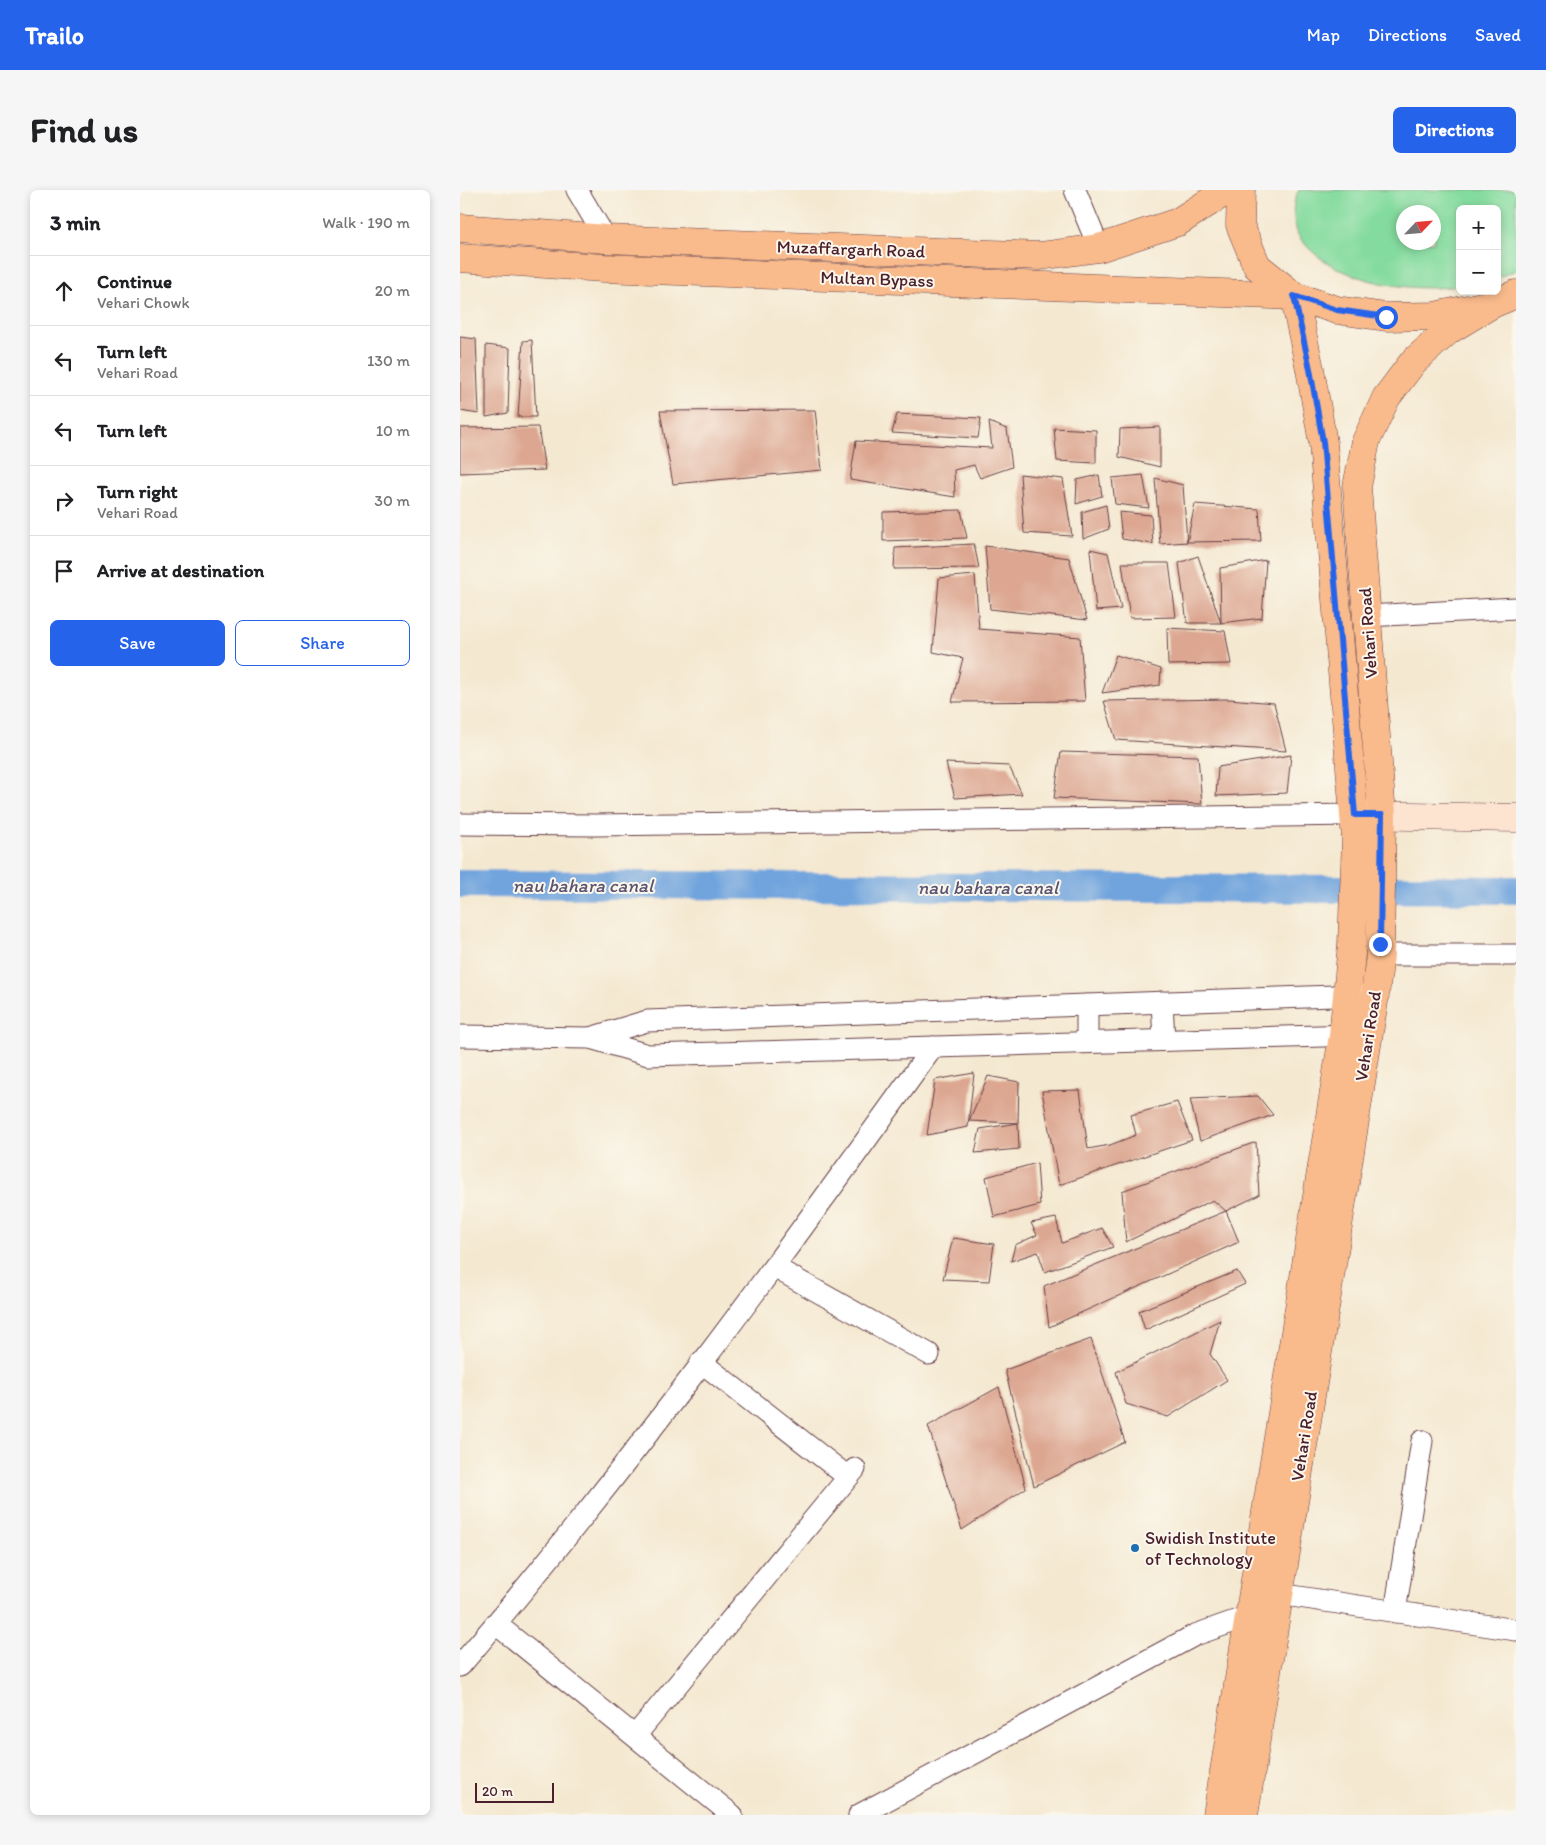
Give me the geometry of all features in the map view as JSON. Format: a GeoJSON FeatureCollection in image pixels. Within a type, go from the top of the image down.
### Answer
{"type":"FeatureCollection","features":[{"type":"Feature","properties":{"kind":"main road","name":"Muzaffargarh Road"},"geometry":{"type":"LineString","coordinates":[[460,228],[606,239],[1040,256],[1099,248],[1178,222],[1228,190]]}},
{"type":"Feature","properties":{"kind":"main road"},"geometry":{"type":"LineString","coordinates":[[1241,190],[1240,225],[1257,266],[1294,296],[1337,310],[1386,317],[1435,316],[1504,299]]}},
{"type":"Feature","properties":{"kind":"main road","name":"Multan Bypass"},"geometry":{"type":"LineString","coordinates":[[460,258],[604,268],[1294,296]]}},
{"type":"Feature","properties":{"kind":"main road","name":"Vehari Road"},"geometry":{"type":"LineString","coordinates":[[1244,1815],[1267,1590],[1356,1035],[1375,995],[1380,949],[1364,832],[1323,442],[1294,296]]}},
{"type":"Feature","properties":{"kind":"main road","name":"Vehari Road"},"geometry":{"type":"LineString","coordinates":[[1382,815],[1357,487],[1366,441],[1386,398],[1413,362],[1449,330],[1504,299]]}},
{"type":"Feature","properties":{"kind":"main road","name":"Vehari Road"},"geometry":{"type":"LineString","coordinates":[[1356,1035],[1348,994],[1364,832]]}},
{"type":"Feature","properties":{"kind":"main road","name":"Vehari Road"},"geometry":{"type":"LineString","coordinates":[[1217,1815],[1249,1616],[1267,1590]]}},
{"type":"Feature","properties":{"kind":"street"},"geometry":{"type":"LineString","coordinates":[[577,190],[606,239]]}},
{"type":"Feature","properties":{"kind":"street"},"geometry":{"type":"LineString","coordinates":[[1075,190],[1099,248]]}},
{"type":"Feature","properties":{"kind":"street"},"geometry":{"type":"LineString","coordinates":[[1367,616],[1516,608]]}},
{"type":"Feature","properties":{"kind":"street"},"geometry":{"type":"LineString","coordinates":[[460,824],[1364,832],[1382,815],[1516,818]]}},
{"type":"Feature","properties":{"kind":"street"},"geometry":{"type":"LineString","coordinates":[[1380,949],[1516,955]]}},
{"type":"Feature","properties":{"kind":"street"},"geometry":{"type":"LineString","coordinates":[[590,1038],[647,1021],[1348,994],[1375,995]]}},
{"type":"Feature","properties":{"kind":"street"},"geometry":{"type":"LineString","coordinates":[[1162,1002],[1164,1040]]}},
{"type":"Feature","properties":{"kind":"street"},"geometry":{"type":"LineString","coordinates":[[1087,1005],[1087,1042]]}},
{"type":"Feature","properties":{"kind":"street"},"geometry":{"type":"LineString","coordinates":[[460,1036],[590,1038],[648,1054],[1356,1035]]}},
{"type":"Feature","properties":{"kind":"street"},"geometry":{"type":"LineString","coordinates":[[460,1666],[558,1550],[774,1267],[933,1046]]}},
{"type":"Feature","properties":{"kind":"street"},"geometry":{"type":"LineString","coordinates":[[774,1267],[929,1354]]}},
{"type":"Feature","properties":{"kind":"street"},"geometry":{"type":"LineString","coordinates":[[634,1736],[852,1473],[701,1362]]}},
{"type":"Feature","properties":{"kind":"street"},"geometry":{"type":"LineString","coordinates":[[1395,1612],[1422,1441]]}},
{"type":"Feature","properties":{"kind":"street"},"geometry":{"type":"LineString","coordinates":[[1267,1590],[1516,1630]]}},
{"type":"Feature","properties":{"kind":"street"},"geometry":{"type":"LineString","coordinates":[[866,1813],[1195,1635],[1249,1616]]}},
{"type":"Feature","properties":{"kind":"street"},"geometry":{"type":"LineString","coordinates":[[496,1624],[732,1815]]}},
{"type":"Feature","properties":{"kind":"green space"},"geometry":{"type":"Polygon","coordinates":[[[1299,190],[1516,190],[1516,270],[1501,276],[1501,205],[1456,205],[1456,286],[1418,288],[1373,281],[1331,265],[1314,253],[1300,238],[1294,215],[1294,202],[1299,190]]]}},
{"type":"Feature","properties":{"kind":"building"},"geometry":{"type":"Polygon","coordinates":[[[460,337],[476,339],[479,414],[460,411],[460,337]]]}},
{"type":"Feature","properties":{"kind":"building"},"geometry":{"type":"Polygon","coordinates":[[[532,340],[536,417],[518,417],[523,341],[532,340]]]}},
{"type":"Feature","properties":{"kind":"building"},"geometry":{"type":"Polygon","coordinates":[[[486,345],[510,348],[508,413],[486,417],[486,345]]]}},
{"type":"Feature","properties":{"kind":"building"},"geometry":{"type":"Polygon","coordinates":[[[815,410],[822,470],[673,484],[660,411],[815,410]]]}},
{"type":"Feature","properties":{"kind":"building"},"geometry":{"type":"Polygon","coordinates":[[[897,414],[981,418],[978,438],[892,433],[897,414]]]}},
{"type":"Feature","properties":{"kind":"building"},"geometry":{"type":"Polygon","coordinates":[[[989,422],[1007,429],[1012,467],[980,478],[974,465],[954,470],[955,497],[850,480],[856,441],[992,448],[989,422]]]}},
{"type":"Feature","properties":{"kind":"building"},"geometry":{"type":"Polygon","coordinates":[[[538,427],[545,470],[460,473],[460,428],[538,427]]]}},
{"type":"Feature","properties":{"kind":"building"},"geometry":{"type":"Polygon","coordinates":[[[1160,427],[1160,467],[1119,457],[1120,429],[1160,427]]]}},
{"type":"Feature","properties":{"kind":"building"},"geometry":{"type":"Polygon","coordinates":[[[1054,428],[1096,430],[1096,463],[1057,461],[1054,428]]]}},
{"type":"Feature","properties":{"kind":"building"},"geometry":{"type":"Polygon","coordinates":[[[1020,474],[1063,479],[1072,536],[1024,533],[1020,474]]]}},
{"type":"Feature","properties":{"kind":"building"},"geometry":{"type":"Polygon","coordinates":[[[1099,475],[1102,496],[1076,504],[1077,480],[1099,475]]]}},
{"type":"Feature","properties":{"kind":"building"},"geometry":{"type":"Polygon","coordinates":[[[1143,475],[1149,508],[1115,504],[1112,478],[1143,475]]]}},
{"type":"Feature","properties":{"kind":"building"},"geometry":{"type":"Polygon","coordinates":[[[1155,478],[1183,485],[1187,542],[1160,544],[1155,478]]]}},
{"type":"Feature","properties":{"kind":"building"},"geometry":{"type":"Polygon","coordinates":[[[1195,504],[1259,509],[1261,541],[1187,542],[1195,504]]]}},
{"type":"Feature","properties":{"kind":"building"},"geometry":{"type":"Polygon","coordinates":[[[1106,505],[1109,529],[1083,539],[1082,512],[1106,505]]]}},
{"type":"Feature","properties":{"kind":"building"},"geometry":{"type":"Polygon","coordinates":[[[961,510],[967,538],[883,541],[883,512],[961,510]]]}},
{"type":"Feature","properties":{"kind":"building"},"geometry":{"type":"Polygon","coordinates":[[[1119,512],[1151,515],[1153,544],[1122,539],[1119,512]]]}},
{"type":"Feature","properties":{"kind":"building"},"geometry":{"type":"Polygon","coordinates":[[[974,544],[979,568],[894,569],[895,548],[974,544]]]}},
{"type":"Feature","properties":{"kind":"building"},"geometry":{"type":"Polygon","coordinates":[[[985,546],[1069,558],[1087,620],[990,609],[985,546]]]}},
{"type":"Feature","properties":{"kind":"building"},"geometry":{"type":"Polygon","coordinates":[[[1090,549],[1108,553],[1121,609],[1096,611],[1090,549]]]}},
{"type":"Feature","properties":{"kind":"building"},"geometry":{"type":"Polygon","coordinates":[[[1198,556],[1221,623],[1187,623],[1179,563],[1198,556]]]}},
{"type":"Feature","properties":{"kind":"building"},"geometry":{"type":"Polygon","coordinates":[[[1266,560],[1262,618],[1221,623],[1220,568],[1266,560]]]}},
{"type":"Feature","properties":{"kind":"building"},"geometry":{"type":"Polygon","coordinates":[[[1122,563],[1169,563],[1176,617],[1130,618],[1122,563]]]}},
{"type":"Feature","properties":{"kind":"building"},"geometry":{"type":"Polygon","coordinates":[[[975,575],[979,629],[1080,637],[1085,701],[952,702],[963,658],[933,652],[939,578],[975,575]]]}},
{"type":"Feature","properties":{"kind":"building"},"geometry":{"type":"Polygon","coordinates":[[[1167,628],[1225,631],[1231,664],[1168,665],[1167,628]]]}},
{"type":"Feature","properties":{"kind":"building"},"geometry":{"type":"Polygon","coordinates":[[[1116,655],[1161,669],[1160,685],[1102,693],[1116,655]]]}},
{"type":"Feature","properties":{"kind":"building"},"geometry":{"type":"Polygon","coordinates":[[[1229,699],[1274,703],[1286,751],[1116,740],[1104,701],[1229,699]]]}},
{"type":"Feature","properties":{"kind":"building"},"geometry":{"type":"Polygon","coordinates":[[[1061,752],[1198,756],[1202,804],[1054,798],[1061,752]]]}},
{"type":"Feature","properties":{"kind":"building"},"geometry":{"type":"Polygon","coordinates":[[[1291,755],[1287,793],[1216,796],[1218,767],[1291,755]]]}},
{"type":"Feature","properties":{"kind":"building"},"geometry":{"type":"Polygon","coordinates":[[[946,763],[1009,766],[1022,794],[955,798],[946,763]]]}},
{"type":"Feature","properties":{"kind":"building"},"geometry":{"type":"Polygon","coordinates":[[[974,1073],[968,1127],[927,1135],[935,1080],[974,1073]]]}},
{"type":"Feature","properties":{"kind":"building"},"geometry":{"type":"Polygon","coordinates":[[[988,1076],[1019,1082],[1018,1123],[969,1121],[988,1076]]]}},
{"type":"Feature","properties":{"kind":"building"},"geometry":{"type":"Polygon","coordinates":[[[1080,1090],[1088,1149],[1110,1145],[1136,1135],[1131,1115],[1177,1102],[1192,1140],[1059,1185],[1042,1091],[1080,1090]]]}},
{"type":"Feature","properties":{"kind":"building"},"geometry":{"type":"Polygon","coordinates":[[[1258,1096],[1273,1115],[1200,1141],[1190,1099],[1258,1096]]]}},
{"type":"Feature","properties":{"kind":"building"},"geometry":{"type":"Polygon","coordinates":[[[1018,1123],[1019,1149],[975,1153],[980,1129],[1018,1123]]]}},
{"type":"Feature","properties":{"kind":"building"},"geometry":{"type":"Polygon","coordinates":[[[1256,1142],[1259,1195],[1226,1211],[1213,1200],[1126,1242],[1122,1191],[1256,1142]]]}},
{"type":"Feature","properties":{"kind":"building"},"geometry":{"type":"Polygon","coordinates":[[[1037,1163],[1040,1205],[994,1217],[986,1177],[1037,1163]]]}},
{"type":"Feature","properties":{"kind":"building"},"geometry":{"type":"Polygon","coordinates":[[[1226,1211],[1239,1242],[1049,1327],[1044,1286],[1226,1211]]]}},
{"type":"Feature","properties":{"kind":"building"},"geometry":{"type":"Polygon","coordinates":[[[1056,1218],[1062,1243],[1102,1228],[1113,1247],[1045,1272],[1038,1252],[1011,1261],[1015,1245],[1037,1235],[1031,1223],[1056,1218]]]}},
{"type":"Feature","properties":{"kind":"building"},"geometry":{"type":"Polygon","coordinates":[[[953,1238],[994,1244],[989,1281],[943,1279],[953,1238]]]}},
{"type":"Feature","properties":{"kind":"building"},"geometry":{"type":"Polygon","coordinates":[[[1237,1271],[1245,1284],[1145,1330],[1139,1311],[1237,1271]]]}},
{"type":"Feature","properties":{"kind":"building"},"geometry":{"type":"Polygon","coordinates":[[[1220,1320],[1210,1354],[1227,1380],[1168,1417],[1126,1404],[1116,1372],[1220,1320]]]}},
{"type":"Feature","properties":{"kind":"building"},"geometry":{"type":"Polygon","coordinates":[[[1091,1339],[1125,1442],[1034,1486],[1005,1370],[1091,1339]]]}},
{"type":"Feature","properties":{"kind":"building"},"geometry":{"type":"Polygon","coordinates":[[[999,1387],[1026,1488],[962,1530],[928,1426],[999,1387]]]}},
{"type":"Feature","properties":{"kind":"waterway","name":"nau bahara canal"},"geometry":{"type":"LineString","coordinates":[[460,884],[1516,890]]}},
{"type":"Feature","properties":{"kind":"place","name":"Swidish Institute of Technology"},"geometry":{"type":"Point","coordinates":[1135,1548]}},
{"type":"Feature","properties":{"kind":"route"},"geometry":{"type":"LineString","coordinates":[[1380,944],[1382,815],[1355,815],[1323,442],[1294,296],[1337,310],[1386,317]]}}]}
